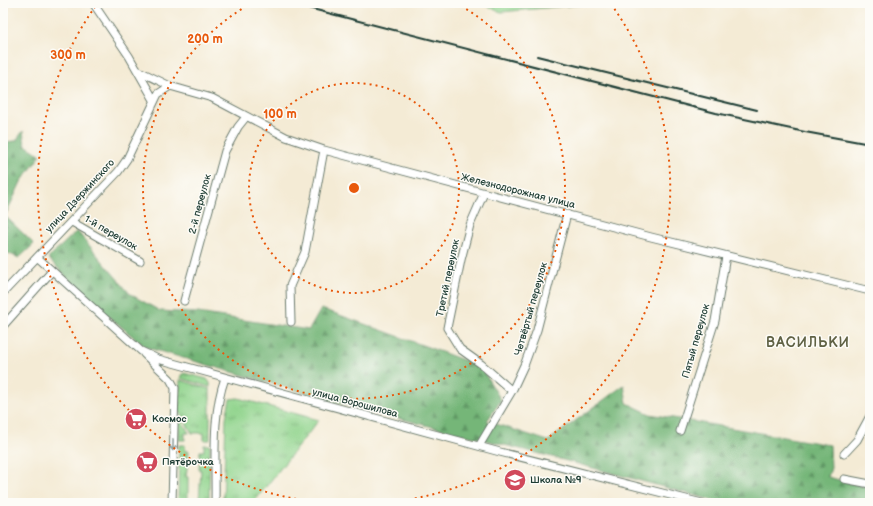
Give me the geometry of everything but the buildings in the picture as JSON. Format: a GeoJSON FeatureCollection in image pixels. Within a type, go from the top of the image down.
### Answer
{"type":"FeatureCollection","features":[{"type":"Feature","properties":{"kind":"street"},"geometry":{"type":"LineString","coordinates":[[93,3],[138,70],[154,100]]}},
{"type":"Feature","properties":{"kind":"street","name":"Железнодорожная улица"},"geometry":{"type":"LineString","coordinates":[[138,70],[170,86],[212,98],[286,137],[324,150],[726,256],[870,291]]}},
{"type":"Feature","properties":{"kind":"street","name":"улица Дзержинского"},"geometry":{"type":"LineString","coordinates":[[3,292],[72,222],[123,166],[154,100],[161,90],[170,86]]}},
{"type":"Feature","properties":{"kind":"street","name":"2-й переулок"},"geometry":{"type":"LineString","coordinates":[[184,302],[225,151],[238,127],[246,117]]}},
{"type":"Feature","properties":{"kind":"street"},"geometry":{"type":"LineString","coordinates":[[291,322],[290,286],[305,252],[324,150]]}},
{"type":"Feature","properties":{"kind":"street","name":"Третий переулок"},"geometry":{"type":"LineString","coordinates":[[484,193],[470,225],[447,328],[460,349],[481,364],[512,391]]}},
{"type":"Feature","properties":{"kind":"street","name":"Четвёртый переулок"},"geometry":{"type":"LineString","coordinates":[[479,446],[512,391],[525,363],[537,330],[567,214]]}},
{"type":"Feature","properties":{"kind":"street","name":"1-й переулок"},"geometry":{"type":"LineString","coordinates":[[72,222],[140,261]]}},
{"type":"Feature","properties":{"kind":"street","name":"Пятый переулок"},"geometry":{"type":"LineString","coordinates":[[680,431],[715,321],[726,256]]}},
{"type":"Feature","properties":{"kind":"street","name":"улица Ворошилова"},"geometry":{"type":"LineString","coordinates":[[37,257],[141,351],[174,364],[479,446],[702,503]]}},
{"type":"Feature","properties":{"kind":"street"},"geometry":{"type":"LineString","coordinates":[[3,326],[52,271]]}},
{"type":"Feature","properties":{"kind":"street"},"geometry":{"type":"LineString","coordinates":[[141,351],[170,379],[175,388],[172,503]]}},
{"type":"Feature","properties":{"kind":"street"},"geometry":{"type":"LineString","coordinates":[[215,503],[216,425],[221,389],[225,378]]}},
{"type":"Feature","properties":{"kind":"street"},"geometry":{"type":"LineString","coordinates":[[844,454],[857,440],[870,416]]}},
{"type":"Feature","properties":{"kind":"street"},"geometry":{"type":"LineString","coordinates":[[844,478],[870,484]]}},
{"type":"Feature","properties":{"kind":"green space"},"geometry":{"type":"Polygon","coordinates":[[[479,3],[599,3],[501,12],[479,3]]]}},
{"type":"Feature","properties":{"kind":"green space"},"geometry":{"type":"Polygon","coordinates":[[[23,131],[25,145],[41,155],[21,182],[5,216],[34,244],[19,258],[3,251],[3,142],[16,141],[23,131]]]}},
{"type":"Feature","properties":{"kind":"green space"},"geometry":{"type":"Polygon","coordinates":[[[77,231],[130,294],[160,311],[198,313],[309,330],[321,309],[334,313],[480,366],[501,400],[487,421],[548,441],[624,385],[627,403],[650,414],[830,445],[831,468],[828,477],[870,488],[870,503],[723,503],[556,458],[354,407],[145,347],[84,295],[48,258],[77,231]]]}},
{"type":"Feature","properties":{"kind":"green space"},"geometry":{"type":"Polygon","coordinates":[[[184,373],[207,379],[210,383],[210,387],[180,378],[184,373]]]}},
{"type":"Feature","properties":{"kind":"green space"},"geometry":{"type":"Polygon","coordinates":[[[180,380],[210,389],[210,440],[204,440],[204,433],[192,433],[179,411],[180,380]]]}},
{"type":"Feature","properties":{"kind":"green space"},"geometry":{"type":"Polygon","coordinates":[[[238,398],[319,420],[253,503],[223,503],[226,418],[230,399],[238,398]]]}},
{"type":"Feature","properties":{"kind":"green space"},"geometry":{"type":"Polygon","coordinates":[[[179,416],[189,433],[185,433],[185,440],[179,440],[179,416]]]}},
{"type":"Feature","properties":{"kind":"green space"},"geometry":{"type":"Polygon","coordinates":[[[179,445],[185,445],[185,451],[189,451],[186,477],[188,477],[188,500],[185,503],[178,503],[179,445]]]}},
{"type":"Feature","properties":{"kind":"green space"},"geometry":{"type":"Polygon","coordinates":[[[204,445],[210,445],[209,503],[199,501],[201,470],[199,470],[200,451],[204,451],[204,445]]]}},
{"type":"Feature","properties":{"kind":"railway"},"geometry":{"type":"LineString","coordinates":[[289,3],[716,113],[870,144]]}},
{"type":"Feature","properties":{"kind":"railway"},"geometry":{"type":"LineString","coordinates":[[537,56],[757,110]]}},
{"type":"Feature","properties":{"kind":"place","name":"Космос"},"geometry":{"type":"Point","coordinates":[136,419]}},
{"type":"Feature","properties":{"kind":"place","name":"Пятёрочка"},"geometry":{"type":"Point","coordinates":[147,462]}},
{"type":"Feature","properties":{"kind":"place","name":"Школа №9"},"geometry":{"type":"Point","coordinates":[515,480]}},
{"type":"Feature","properties":{"kind":"district","name":"ВАСИЛЬКИ"},"geometry":{"type":"Point","coordinates":[808,342]}}]}
